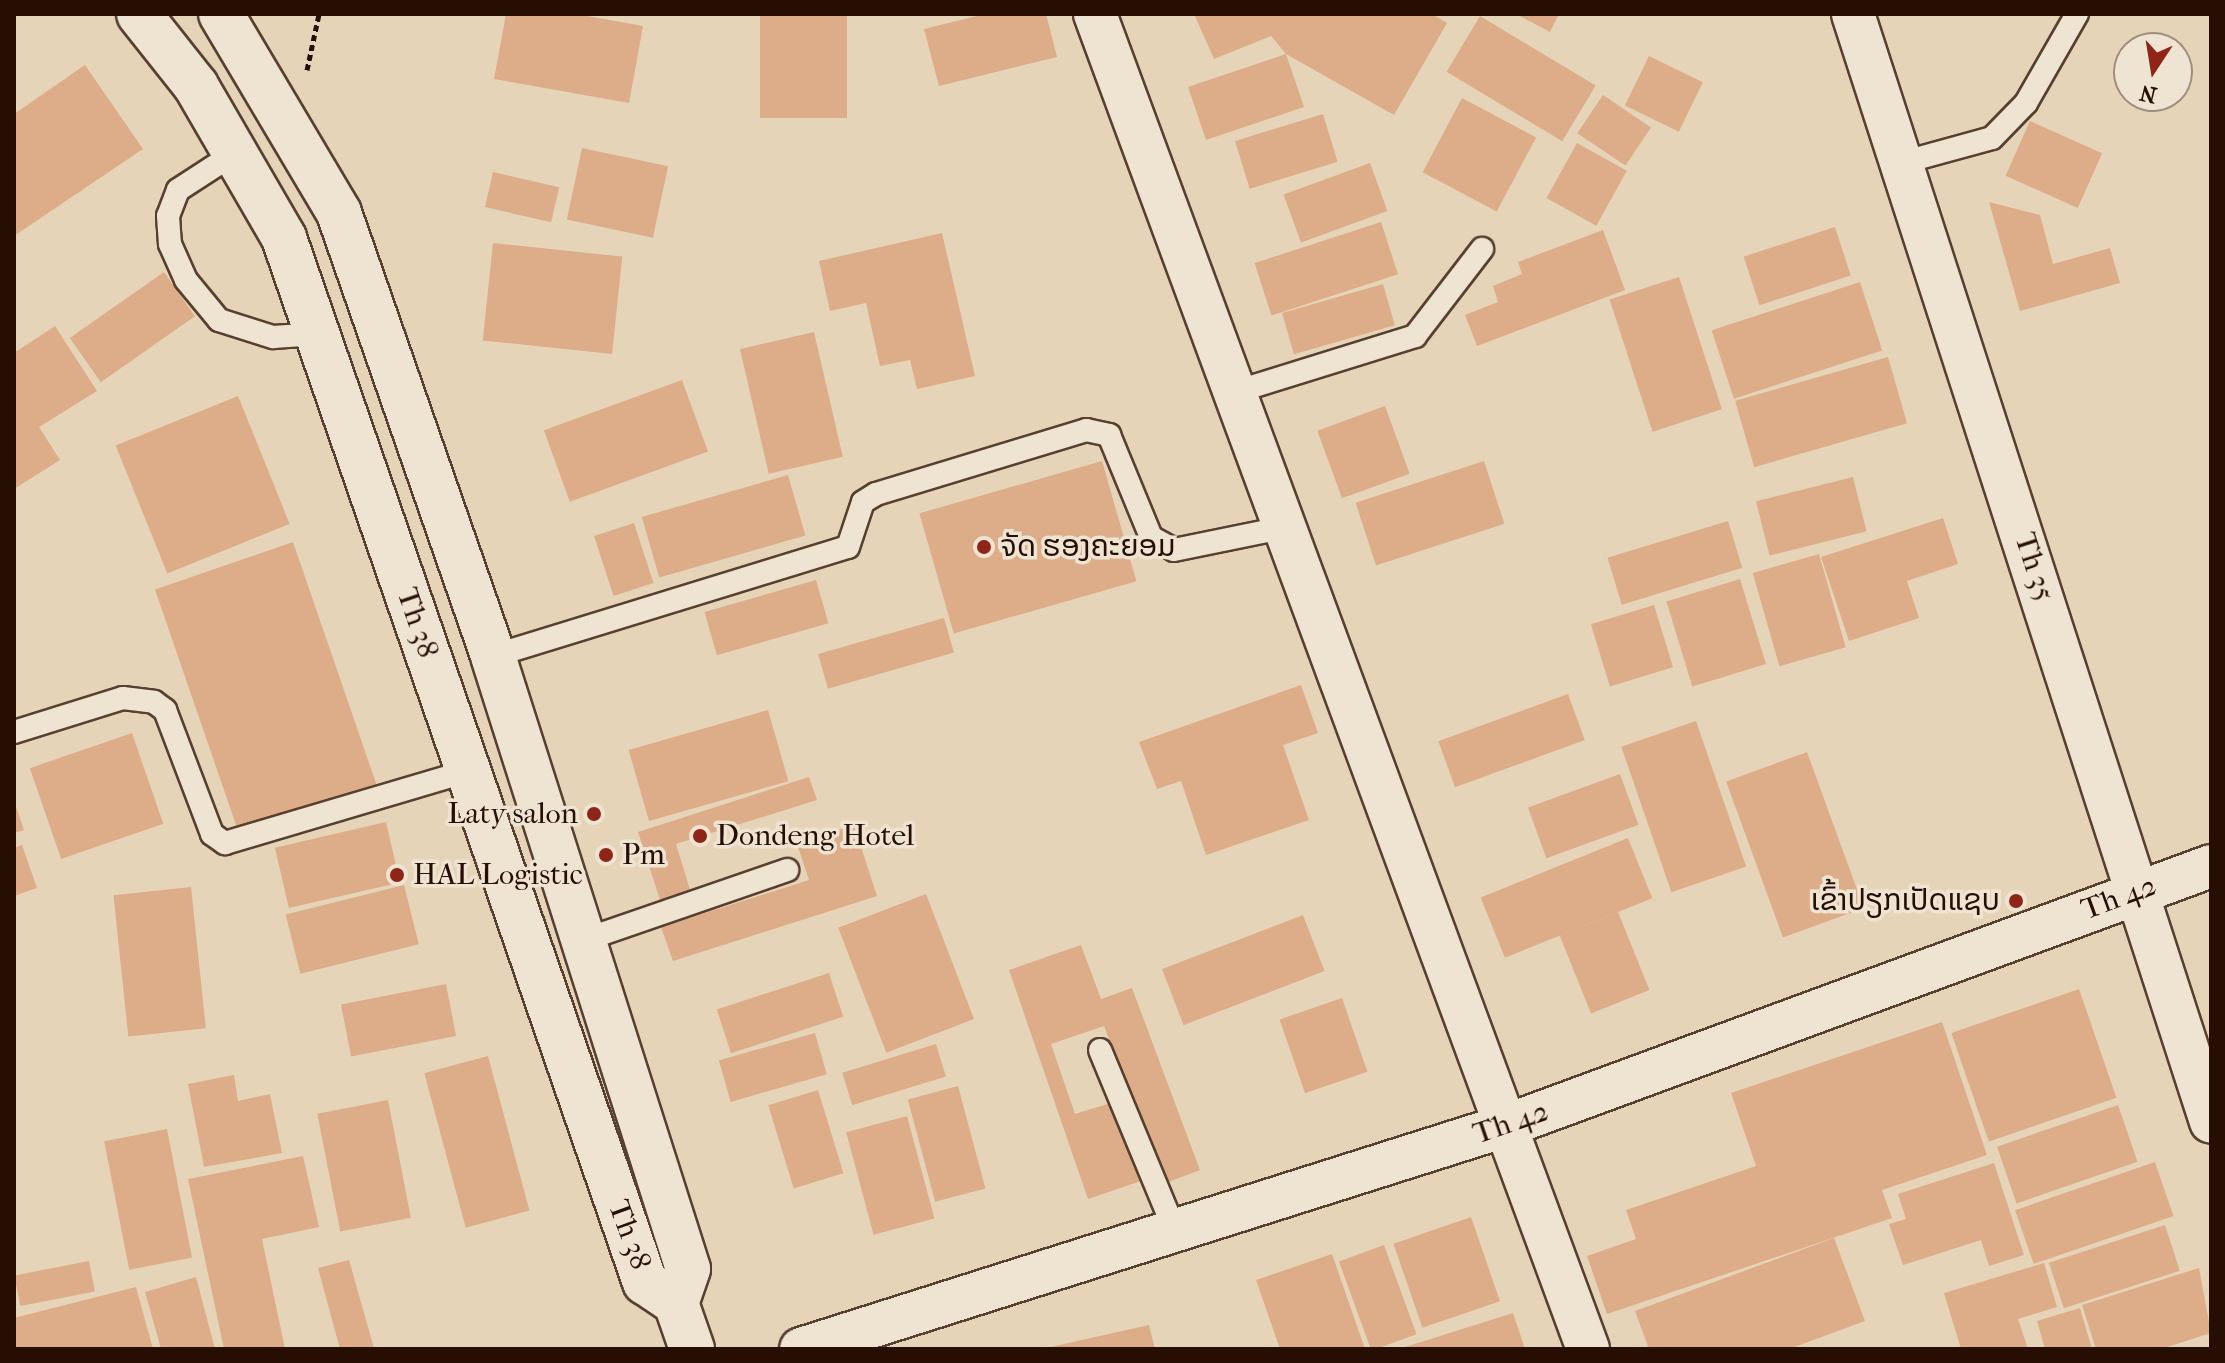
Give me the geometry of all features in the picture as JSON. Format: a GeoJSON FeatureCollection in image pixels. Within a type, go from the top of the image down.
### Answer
{"type":"FeatureCollection","features":[{"type":"Feature","properties":{"kind":"street","name":"Th 38"},"geometry":{"type":"LineString","coordinates":[[139,14],[196,86],[284,238],[645,1282],[676,1303],[688,1269],[493,656],[339,213],[221,14]]}},
{"type":"Feature","properties":{"kind":"street"},"geometry":{"type":"LineString","coordinates":[[1095,14],[1232,393],[1508,1125],[1588,1349]]}},
{"type":"Feature","properties":{"kind":"street","name":"Th 35"},"geometry":{"type":"LineString","coordinates":[[1853,14],[2140,890],[2211,1122]]}},
{"type":"Feature","properties":{"kind":"street","name":"Th 42"},"geometry":{"type":"LineString","coordinates":[[801,1349],[1508,1125],[2211,866]]}},
{"type":"Feature","properties":{"kind":"street"},"geometry":{"type":"LineString","coordinates":[[676,1303],[692,1349]]}},
{"type":"Feature","properties":{"kind":"lane"},"geometry":{"type":"LineString","coordinates":[[1901,163],[1992,138],[2026,103],[2077,14]]}},
{"type":"Feature","properties":{"kind":"lane"},"geometry":{"type":"LineString","coordinates":[[235,153],[178,190],[168,216],[170,244],[186,280],[219,320],[273,337],[318,334]]}},
{"type":"Feature","properties":{"kind":"lane"},"geometry":{"type":"LineString","coordinates":[[1232,393],[1415,336],[1482,249]]}},
{"type":"Feature","properties":{"kind":"lane"},"geometry":{"type":"LineString","coordinates":[[493,656],[848,547],[863,502],[876,494],[1086,430],[1109,435],[1151,537],[1174,550],[1282,528]]}},
{"type":"Feature","properties":{"kind":"lane"},"geometry":{"type":"LineString","coordinates":[[14,732],[123,698],[154,702],[165,710],[212,834],[225,843],[468,771]]}},
{"type":"Feature","properties":{"kind":"lane"},"geometry":{"type":"LineString","coordinates":[[584,940],[787,870]]}},
{"type":"Feature","properties":{"kind":"lane"},"geometry":{"type":"LineString","coordinates":[[1100,1050],[1175,1231]]}},
{"type":"Feature","properties":{"kind":"building"},"geometry":{"type":"Polygon","coordinates":[[[506,14],[576,14],[643,26],[629,103],[494,79],[506,14]]]}},
{"type":"Feature","properties":{"kind":"building"},"geometry":{"type":"Polygon","coordinates":[[[760,14],[847,14],[847,118],[760,118],[760,14]]]}},
{"type":"Feature","properties":{"kind":"building"},"geometry":{"type":"Polygon","coordinates":[[[985,14],[1046,14],[1057,57],[939,86],[924,29],[985,14]]]}},
{"type":"Feature","properties":{"kind":"building"},"geometry":{"type":"Polygon","coordinates":[[[1194,14],[1432,14],[1447,23],[1394,115],[1286,54],[1271,36],[1214,59],[1194,14]]]}},
{"type":"Feature","properties":{"kind":"building"},"geometry":{"type":"Polygon","coordinates":[[[1516,14],[1559,14],[1550,32],[1516,14]]]}},
{"type":"Feature","properties":{"kind":"building"},"geometry":{"type":"Polygon","coordinates":[[[1480,16],[1596,86],[1562,141],[1447,72],[1480,16]]]}},
{"type":"Feature","properties":{"kind":"building"},"geometry":{"type":"Polygon","coordinates":[[[1286,54],[1304,107],[1206,140],[1188,87],[1286,54]]]}},
{"type":"Feature","properties":{"kind":"building"},"geometry":{"type":"Polygon","coordinates":[[[1649,56],[1703,82],[1679,132],[1625,105],[1649,56]]]}},
{"type":"Feature","properties":{"kind":"building"},"geometry":{"type":"Polygon","coordinates":[[[85,65],[143,149],[14,236],[14,114],[85,65]]]}},
{"type":"Feature","properties":{"kind":"building"},"geometry":{"type":"Polygon","coordinates":[[[1603,95],[1651,127],[1625,166],[1577,133],[1603,95]]]}},
{"type":"Feature","properties":{"kind":"building"},"geometry":{"type":"Polygon","coordinates":[[[1462,98],[1536,137],[1497,212],[1423,172],[1462,98]]]}},
{"type":"Feature","properties":{"kind":"building"},"geometry":{"type":"Polygon","coordinates":[[[1323,114],[1338,162],[1250,189],[1235,141],[1323,114]]]}},
{"type":"Feature","properties":{"kind":"building"},"geometry":{"type":"Polygon","coordinates":[[[2030,121],[2102,153],[2078,208],[2006,176],[2030,121]]]}},
{"type":"Feature","properties":{"kind":"building"},"geometry":{"type":"Polygon","coordinates":[[[1577,143],[1627,171],[1596,226],[1546,198],[1577,143]]]}},
{"type":"Feature","properties":{"kind":"building"},"geometry":{"type":"Polygon","coordinates":[[[582,148],[668,166],[653,238],[567,219],[582,148]]]}},
{"type":"Feature","properties":{"kind":"building"},"geometry":{"type":"Polygon","coordinates":[[[1370,163],[1387,211],[1301,242],[1284,194],[1370,163]]]}},
{"type":"Feature","properties":{"kind":"building"},"geometry":{"type":"Polygon","coordinates":[[[493,172],[559,187],[551,222],[485,207],[493,172]]]}},
{"type":"Feature","properties":{"kind":"building"},"geometry":{"type":"Polygon","coordinates":[[[1989,202],[2040,215],[2053,264],[2110,248],[2120,283],[2020,311],[1989,202]]]}},
{"type":"Feature","properties":{"kind":"building"},"geometry":{"type":"Polygon","coordinates":[[[1381,222],[1398,274],[1272,315],[1255,263],[1381,222]]]}},
{"type":"Feature","properties":{"kind":"building"},"geometry":{"type":"Polygon","coordinates":[[[1835,227],[1851,276],[1759,305],[1744,257],[1835,227]]]}},
{"type":"Feature","properties":{"kind":"building"},"geometry":{"type":"Polygon","coordinates":[[[1603,230],[1625,290],[1477,346],[1465,315],[1498,302],[1493,286],[1522,274],[1518,262],[1603,230]]]}},
{"type":"Feature","properties":{"kind":"building"},"geometry":{"type":"Polygon","coordinates":[[[942,233],[975,376],[917,389],[910,360],[880,366],[866,303],[830,311],[819,261],[942,233]]]}},
{"type":"Feature","properties":{"kind":"building"},"geometry":{"type":"Polygon","coordinates":[[[493,243],[622,257],[612,354],[483,340],[493,243]]]}},
{"type":"Feature","properties":{"kind":"building"},"geometry":{"type":"Polygon","coordinates":[[[164,272],[195,316],[101,382],[70,338],[164,272]]]}},
{"type":"Feature","properties":{"kind":"building"},"geometry":{"type":"Polygon","coordinates":[[[1679,277],[1722,409],[1653,432],[1610,300],[1679,277]]]}},
{"type":"Feature","properties":{"kind":"building"},"geometry":{"type":"Polygon","coordinates":[[[1860,282],[1882,350],[1734,399],[1712,330],[1860,282]]]}},
{"type":"Feature","properties":{"kind":"building"},"geometry":{"type":"Polygon","coordinates":[[[1383,284],[1395,325],[1294,354],[1282,313],[1383,284]]]}},
{"type":"Feature","properties":{"kind":"building"},"geometry":{"type":"Polygon","coordinates":[[[55,326],[97,391],[39,427],[60,460],[14,489],[14,353],[55,326]]]}},
{"type":"Feature","properties":{"kind":"building"},"geometry":{"type":"Polygon","coordinates":[[[814,332],[843,457],[769,474],[740,349],[814,332]]]}},
{"type":"Feature","properties":{"kind":"building"},"geometry":{"type":"Polygon","coordinates":[[[1888,357],[1907,423],[1754,467],[1735,401],[1888,357]]]}},
{"type":"Feature","properties":{"kind":"building"},"geometry":{"type":"Polygon","coordinates":[[[682,380],[708,451],[570,502],[544,430],[682,380]]]}},
{"type":"Feature","properties":{"kind":"building"},"geometry":{"type":"Polygon","coordinates":[[[238,396],[290,524],[167,573],[116,445],[238,396]]]}},
{"type":"Feature","properties":{"kind":"building"},"geometry":{"type":"Polygon","coordinates":[[[1385,406],[1410,474],[1342,498],[1317,431],[1385,406]]]}},
{"type":"Feature","properties":{"kind":"building"},"geometry":{"type":"Polygon","coordinates":[[[1102,461],[1136,581],[954,634],[919,513],[1102,461]]]}},
{"type":"Feature","properties":{"kind":"building"},"geometry":{"type":"Polygon","coordinates":[[[1484,461],[1504,524],[1376,565],[1356,503],[1484,461]]]}},
{"type":"Feature","properties":{"kind":"building"},"geometry":{"type":"Polygon","coordinates":[[[788,475],[805,536],[659,577],[642,517],[788,475]]]}},
{"type":"Feature","properties":{"kind":"building"},"geometry":{"type":"Polygon","coordinates":[[[1853,477],[1867,531],[1770,556],[1756,501],[1853,477]]]}},
{"type":"Feature","properties":{"kind":"building"},"geometry":{"type":"Polygon","coordinates":[[[1943,518],[1958,564],[1907,581],[1919,618],[1849,641],[1821,557],[1943,518]]]}},
{"type":"Feature","properties":{"kind":"building"},"geometry":{"type":"Polygon","coordinates":[[[1728,521],[1742,568],[1622,605],[1608,558],[1728,521]]]}},
{"type":"Feature","properties":{"kind":"building"},"geometry":{"type":"Polygon","coordinates":[[[634,523],[653,583],[614,596],[594,536],[634,523]]]}},
{"type":"Feature","properties":{"kind":"building"},"geometry":{"type":"Polygon","coordinates":[[[293,542],[376,784],[238,832],[155,590],[293,542]]]}},
{"type":"Feature","properties":{"kind":"building"},"geometry":{"type":"Polygon","coordinates":[[[1819,554],[1846,647],[1779,666],[1753,573],[1819,554]]]}},
{"type":"Feature","properties":{"kind":"building"},"geometry":{"type":"Polygon","coordinates":[[[1740,579],[1766,664],[1692,687],[1666,602],[1740,579]]]}},
{"type":"Feature","properties":{"kind":"building"},"geometry":{"type":"Polygon","coordinates":[[[816,580],[828,623],[717,655],[704,612],[816,580]]]}},
{"type":"Feature","properties":{"kind":"building"},"geometry":{"type":"Polygon","coordinates":[[[1654,605],[1673,667],[1610,686],[1591,624],[1654,605]]]}},
{"type":"Feature","properties":{"kind":"building"},"geometry":{"type":"Polygon","coordinates":[[[944,618],[954,653],[828,689],[818,654],[944,618]]]}},
{"type":"Feature","properties":{"kind":"building"},"geometry":{"type":"Polygon","coordinates":[[[1301,685],[1318,733],[1283,745],[1309,820],[1206,855],[1181,781],[1157,789],[1139,742],[1301,685]]]}},
{"type":"Feature","properties":{"kind":"building"},"geometry":{"type":"Polygon","coordinates":[[[1568,694],[1585,740],[1455,787],[1438,741],[1568,694]]]}},
{"type":"Feature","properties":{"kind":"building"},"geometry":{"type":"Polygon","coordinates":[[[768,710],[788,781],[649,821],[629,750],[768,710]]]}},
{"type":"Feature","properties":{"kind":"building"},"geometry":{"type":"Polygon","coordinates":[[[1696,721],[1746,867],[1671,892],[1621,747],[1696,721]]]}},
{"type":"Feature","properties":{"kind":"building"},"geometry":{"type":"Polygon","coordinates":[[[132,733],[163,824],[61,859],[30,768],[132,733]]]}},
{"type":"Feature","properties":{"kind":"building"},"geometry":{"type":"Polygon","coordinates":[[[1807,752],[1864,908],[1783,937],[1726,781],[1807,752]]]}},
{"type":"Feature","properties":{"kind":"building"},"geometry":{"type":"Polygon","coordinates":[[[1620,774],[1638,825],[1546,858],[1528,808],[1620,774]]]}},
{"type":"Feature","properties":{"kind":"building"},"geometry":{"type":"Polygon","coordinates":[[[809,777],[817,800],[676,844],[691,893],[661,903],[638,832],[809,777]]]}},
{"type":"Feature","properties":{"kind":"building"},"geometry":{"type":"Polygon","coordinates":[[[14,801],[24,830],[14,833],[14,801]]]}},
{"type":"Feature","properties":{"kind":"building"},"geometry":{"type":"Polygon","coordinates":[[[386,822],[400,882],[289,908],[275,848],[386,822]]]}},
{"type":"Feature","properties":{"kind":"building"},"geometry":{"type":"Polygon","coordinates":[[[854,825],[877,896],[673,961],[661,927],[809,880],[797,844],[854,825]]]}},
{"type":"Feature","properties":{"kind":"building"},"geometry":{"type":"Polygon","coordinates":[[[1628,838],[1652,898],[1505,958],[1481,898],[1628,838]]]}},
{"type":"Feature","properties":{"kind":"building"},"geometry":{"type":"Polygon","coordinates":[[[22,845],[37,888],[14,896],[14,848],[22,845]]]}},
{"type":"Feature","properties":{"kind":"building"},"geometry":{"type":"Polygon","coordinates":[[[404,885],[419,944],[300,974],[286,915],[404,885]]]}},
{"type":"Feature","properties":{"kind":"building"},"geometry":{"type":"Polygon","coordinates":[[[191,887],[206,1028],[128,1036],[113,895],[191,887]]]}},
{"type":"Feature","properties":{"kind":"building"},"geometry":{"type":"Polygon","coordinates":[[[926,894],[974,1019],[886,1053],[838,928],[926,894]]]}},
{"type":"Feature","properties":{"kind":"building"},"geometry":{"type":"Polygon","coordinates":[[[1618,912],[1649,990],[1591,1013],[1560,936],[1618,912]]]}},
{"type":"Feature","properties":{"kind":"building"},"geometry":{"type":"Polygon","coordinates":[[[1303,915],[1325,971],[1184,1025],[1162,969],[1303,915]]]}},
{"type":"Feature","properties":{"kind":"building"},"geometry":{"type":"Polygon","coordinates":[[[1081,945],[1101,999],[1132,988],[1200,1170],[1163,1184],[1104,1026],[1051,1044],[1075,1114],[1114,1102],[1141,1181],[1088,1199],[1009,970],[1081,945]]]}},
{"type":"Feature","properties":{"kind":"building"},"geometry":{"type":"Polygon","coordinates":[[[829,973],[843,1017],[731,1053],[717,1009],[829,973]]]}},
{"type":"Feature","properties":{"kind":"building"},"geometry":{"type":"Polygon","coordinates":[[[446,984],[456,1036],[351,1056],[341,1004],[446,984]]]}},
{"type":"Feature","properties":{"kind":"building"},"geometry":{"type":"Polygon","coordinates":[[[2079,989],[2116,1098],[1989,1142],[1951,1033],[2079,989]]]}},
{"type":"Feature","properties":{"kind":"building"},"geometry":{"type":"Polygon","coordinates":[[[1342,998],[1367,1072],[1305,1093],[1280,1019],[1342,998]]]}},
{"type":"Feature","properties":{"kind":"building"},"geometry":{"type":"Polygon","coordinates":[[[1942,1022],[1987,1155],[1882,1190],[1892,1218],[1607,1314],[1587,1256],[1636,1239],[1626,1210],[1756,1166],[1731,1093],[1942,1022]]]}},
{"type":"Feature","properties":{"kind":"building"},"geometry":{"type":"Polygon","coordinates":[[[815,1033],[827,1074],[731,1102],[719,1061],[815,1033]]]}},
{"type":"Feature","properties":{"kind":"building"},"geometry":{"type":"Polygon","coordinates":[[[936,1044],[946,1077],[852,1105],[842,1073],[936,1044]]]}},
{"type":"Feature","properties":{"kind":"building"},"geometry":{"type":"Polygon","coordinates":[[[488,1056],[529,1211],[466,1228],[424,1073],[488,1056]]]}},
{"type":"Feature","properties":{"kind":"building"},"geometry":{"type":"Polygon","coordinates":[[[234,1075],[238,1101],[270,1094],[282,1153],[204,1167],[188,1084],[234,1075]]]}},
{"type":"Feature","properties":{"kind":"building"},"geometry":{"type":"Polygon","coordinates":[[[958,1086],[985,1188],[935,1202],[908,1099],[958,1086]]]}},
{"type":"Feature","properties":{"kind":"building"},"geometry":{"type":"Polygon","coordinates":[[[818,1090],[843,1173],[794,1188],[768,1105],[818,1090]]]}},
{"type":"Feature","properties":{"kind":"building"},"geometry":{"type":"Polygon","coordinates":[[[388,1100],[411,1218],[340,1232],[317,1114],[388,1100]]]}},
{"type":"Feature","properties":{"kind":"building"},"geometry":{"type":"Polygon","coordinates":[[[2118,1105],[2138,1162],[2017,1203],[1997,1147],[2118,1105]]]}},
{"type":"Feature","properties":{"kind":"building"},"geometry":{"type":"Polygon","coordinates":[[[907,1116],[934,1218],[874,1235],[846,1132],[907,1116]]]}},
{"type":"Feature","properties":{"kind":"building"},"geometry":{"type":"Polygon","coordinates":[[[167,1129],[192,1258],[129,1270],[104,1141],[167,1129]]]}},
{"type":"Feature","properties":{"kind":"building"},"geometry":{"type":"Polygon","coordinates":[[[303,1156],[319,1227],[262,1239],[285,1349],[224,1349],[188,1179],[303,1156]]]}},
{"type":"Feature","properties":{"kind":"building"},"geometry":{"type":"Polygon","coordinates":[[[2155,1162],[2174,1216],[2034,1264],[2015,1210],[2155,1162]]]}},
{"type":"Feature","properties":{"kind":"building"},"geometry":{"type":"Polygon","coordinates":[[[1994,1163],[2024,1255],[1989,1266],[1981,1240],[1903,1265],[1889,1224],[1906,1219],[1898,1194],[1994,1163]]]}},
{"type":"Feature","properties":{"kind":"building"},"geometry":{"type":"Polygon","coordinates":[[[1471,1217],[1500,1301],[1422,1328],[1393,1244],[1471,1217]]]}},
{"type":"Feature","properties":{"kind":"building"},"geometry":{"type":"Polygon","coordinates":[[[2165,1225],[2180,1271],[2064,1308],[2049,1263],[2165,1225]]]}},
{"type":"Feature","properties":{"kind":"building"},"geometry":{"type":"Polygon","coordinates":[[[1834,1238],[1865,1321],[1789,1349],[1649,1349],[1635,1311],[1834,1238]]]}},
{"type":"Feature","properties":{"kind":"building"},"geometry":{"type":"Polygon","coordinates":[[[1384,1245],[1416,1334],[1371,1349],[1339,1261],[1384,1245]]]}},
{"type":"Feature","properties":{"kind":"building"},"geometry":{"type":"Polygon","coordinates":[[[1332,1254],[1365,1349],[1280,1349],[1256,1280],[1332,1254]]]}},
{"type":"Feature","properties":{"kind":"building"},"geometry":{"type":"Polygon","coordinates":[[[349,1260],[374,1348],[340,1349],[318,1268],[349,1260]]]}},
{"type":"Feature","properties":{"kind":"building"},"geometry":{"type":"Polygon","coordinates":[[[89,1261],[95,1291],[20,1306],[14,1276],[89,1261]]]}},
{"type":"Feature","properties":{"kind":"building"},"geometry":{"type":"Polygon","coordinates":[[[2044,1263],[2057,1307],[2018,1319],[2028,1349],[1961,1349],[1944,1293],[2044,1263]]]}},
{"type":"Feature","properties":{"kind":"building"},"geometry":{"type":"Polygon","coordinates":[[[2199,1268],[2211,1333],[2161,1349],[2096,1349],[2082,1305],[2199,1268]]]}},
{"type":"Feature","properties":{"kind":"building"},"geometry":{"type":"Polygon","coordinates":[[[196,1277],[215,1349],[161,1349],[145,1292],[196,1277]]]}},
{"type":"Feature","properties":{"kind":"building"},"geometry":{"type":"Polygon","coordinates":[[[136,1287],[153,1349],[14,1349],[14,1318],[136,1287]]]}},
{"type":"Feature","properties":{"kind":"building"},"geometry":{"type":"Polygon","coordinates":[[[2080,1308],[2092,1349],[2045,1349],[2037,1321],[2080,1308]]]}},
{"type":"Feature","properties":{"kind":"building"},"geometry":{"type":"Polygon","coordinates":[[[1513,1313],[1525,1349],[1402,1349],[1402,1348],[1513,1313]]]}},
{"type":"Feature","properties":{"kind":"building"},"geometry":{"type":"Polygon","coordinates":[[[1149,1325],[1155,1349],[1046,1349],[1046,1348],[1149,1325]]]}},
{"type":"Feature","properties":{"kind":"place","name":"ຈັດ ຮອງຄະຍອມ"},"geometry":{"type":"Point","coordinates":[984,547]}},
{"type":"Feature","properties":{"kind":"place","name":"Laty salon"},"geometry":{"type":"Point","coordinates":[594,814]}},
{"type":"Feature","properties":{"kind":"place","name":"Dondeng Hotel"},"geometry":{"type":"Point","coordinates":[700,836]}},
{"type":"Feature","properties":{"kind":"place","name":"Pm"},"geometry":{"type":"Point","coordinates":[606,855]}},
{"type":"Feature","properties":{"kind":"place","name":"HAL Logistic"},"geometry":{"type":"Point","coordinates":[397,875]}},
{"type":"Feature","properties":{"kind":"place","name":"ເຂົ້າປຽກເປັດແຊບ"},"geometry":{"type":"Point","coordinates":[2016,901]}}]}
